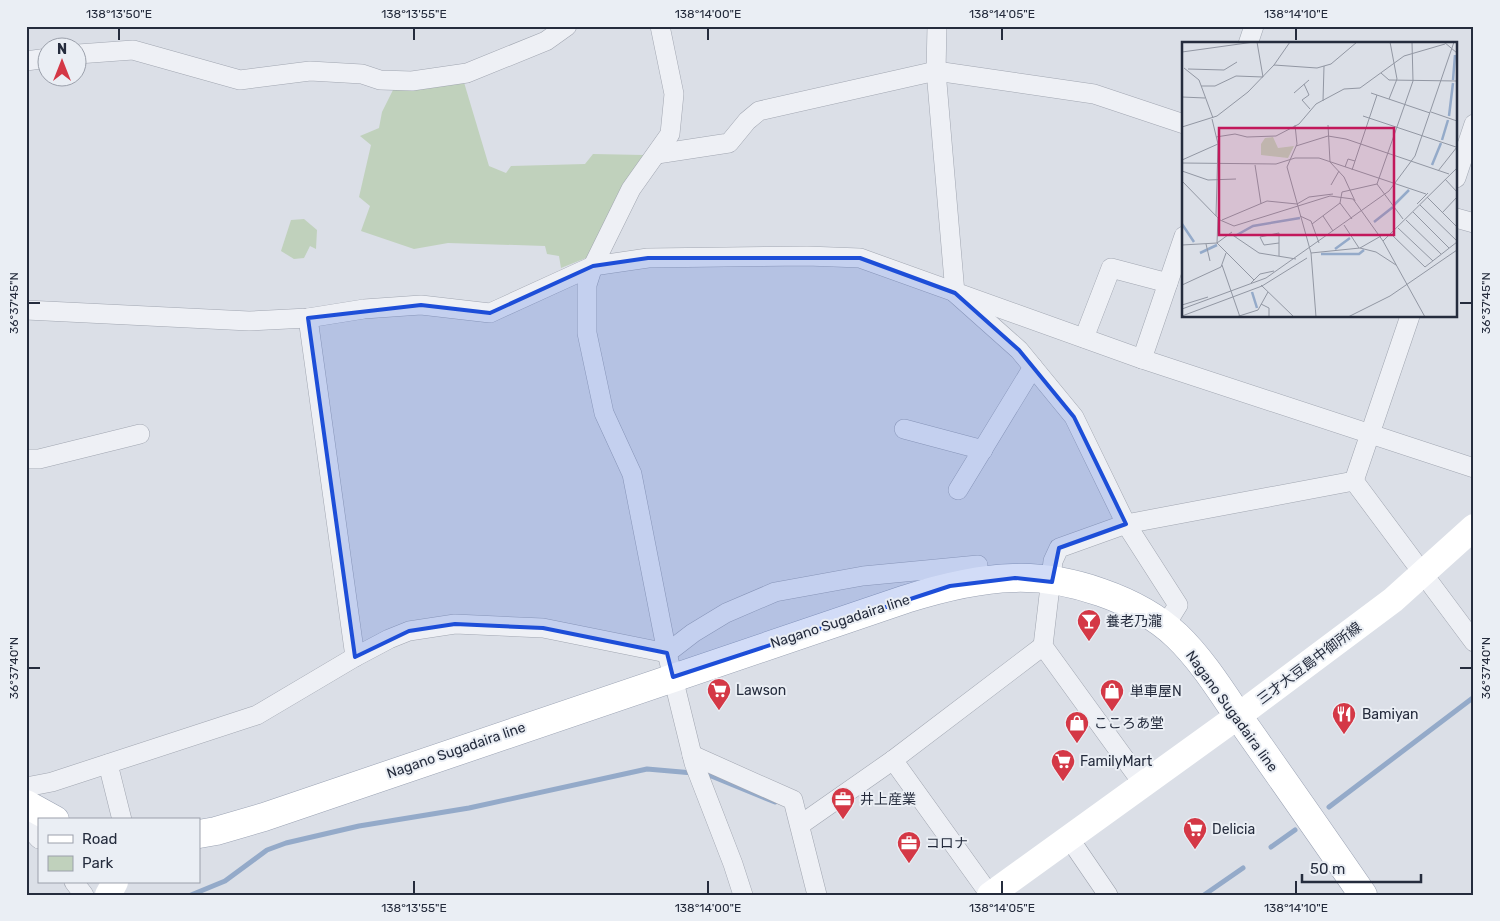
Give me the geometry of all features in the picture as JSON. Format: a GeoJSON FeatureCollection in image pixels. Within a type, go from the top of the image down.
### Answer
{"type":"FeatureCollection","features":[{"type":"Feature","properties":{"kind":"main road","name":"三才大豆島中御所線"},"geometry":{"type":"LineString","coordinates":[[990,895],[1238,716],[1393,600],[1474,528]]}},
{"type":"Feature","properties":{"kind":"main road","name":"Nagano Sugadaira line"},"geometry":{"type":"LineString","coordinates":[[200,834],[216,831],[264,816],[670,665],[950,586],[1015,578],[1052,582],[1122,599],[1150,614],[1178,637],[1209,674],[1363,895]]}},
{"type":"Feature","properties":{"kind":"main road"},"geometry":{"type":"LineString","coordinates":[[26,804],[51,818]]}},
{"type":"Feature","properties":{"kind":"main road"},"geometry":{"type":"LineString","coordinates":[[108,895],[115,884]]}},
{"type":"Feature","properties":{"kind":"street"},"geometry":{"type":"LineString","coordinates":[[88,53],[134,50],[240,80],[310,71],[362,74],[380,80],[412,81],[467,73],[546,40],[567,26]]}},
{"type":"Feature","properties":{"kind":"street"},"geometry":{"type":"LineString","coordinates":[[660,26],[674,94],[670,134],[631,189],[593,266],[587,285],[587,333],[604,413],[632,474],[670,665],[695,766],[734,864],[743,895]]}},
{"type":"Feature","properties":{"kind":"street"},"geometry":{"type":"LineString","coordinates":[[937,26],[936,71],[955,293],[1020,350],[1074,418],[1126,524],[1178,605],[1165,626]]}},
{"type":"Feature","properties":{"kind":"street"},"geometry":{"type":"LineString","coordinates":[[1249,42],[1254,26]]}},
{"type":"Feature","properties":{"kind":"street"},"geometry":{"type":"LineString","coordinates":[[657,154],[730,143],[747,121],[759,111],[936,71],[1094,94],[1182,123]]}},
{"type":"Feature","properties":{"kind":"street"},"geometry":{"type":"LineString","coordinates":[[1458,172],[1474,124]]}},
{"type":"Feature","properties":{"kind":"street"},"geometry":{"type":"LineString","coordinates":[[1458,219],[1474,223]]}},
{"type":"Feature","properties":{"kind":"street"},"geometry":{"type":"LineString","coordinates":[[1142,359],[1182,242]]}},
{"type":"Feature","properties":{"kind":"street"},"geometry":{"type":"LineString","coordinates":[[26,310],[248,321],[308,318],[364,309],[421,305],[490,313],[593,266],[648,258],[807,256],[860,258],[1142,359],[1474,468]]}},
{"type":"Feature","properties":{"kind":"street"},"geometry":{"type":"LineString","coordinates":[[1084,338],[1112,268],[1168,283]]}},
{"type":"Feature","properties":{"kind":"street"},"geometry":{"type":"LineString","coordinates":[[308,318],[355,657]]}},
{"type":"Feature","properties":{"kind":"street"},"geometry":{"type":"LineString","coordinates":[[1354,481],[1409,318]]}},
{"type":"Feature","properties":{"kind":"street"},"geometry":{"type":"LineString","coordinates":[[958,490],[1033,367]]}},
{"type":"Feature","properties":{"kind":"street"},"geometry":{"type":"LineString","coordinates":[[904,429],[983,450]]}},
{"type":"Feature","properties":{"kind":"street"},"geometry":{"type":"LineString","coordinates":[[26,459],[39,459],[140,434]]}},
{"type":"Feature","properties":{"kind":"street"},"geometry":{"type":"LineString","coordinates":[[1144,784],[1043,646],[1053,561],[1059,548],[1126,524],[1354,481]]}},
{"type":"Feature","properties":{"kind":"street"},"geometry":{"type":"LineString","coordinates":[[1354,481],[1474,642]]}},
{"type":"Feature","properties":{"kind":"street"},"geometry":{"type":"LineString","coordinates":[[670,665],[693,633],[726,613],[775,592],[863,576],[978,566]]}},
{"type":"Feature","properties":{"kind":"street"},"geometry":{"type":"LineString","coordinates":[[26,787],[52,782],[257,714],[388,639],[409,632],[455,624],[543,628],[670,665]]}},
{"type":"Feature","properties":{"kind":"street"},"geometry":{"type":"LineString","coordinates":[[800,825],[893,760],[1043,646]]}},
{"type":"Feature","properties":{"kind":"street"},"geometry":{"type":"LineString","coordinates":[[893,760],[990,895]]}},
{"type":"Feature","properties":{"kind":"street"},"geometry":{"type":"LineString","coordinates":[[108,764],[122,818]]}},
{"type":"Feature","properties":{"kind":"street"},"geometry":{"type":"LineString","coordinates":[[695,766],[793,800],[817,895]]}},
{"type":"Feature","properties":{"kind":"street"},"geometry":{"type":"LineString","coordinates":[[26,824],[38,839]]}},
{"type":"Feature","properties":{"kind":"street"},"geometry":{"type":"LineString","coordinates":[[1069,838],[1108,895]]}},
{"type":"Feature","properties":{"kind":"street"},"geometry":{"type":"LineString","coordinates":[[76,884],[84,895]]}},
{"type":"Feature","properties":{"kind":"highlighted area"},"geometry":{"type":"Polygon","coordinates":[[[648,258],[860,258],[955,293],[1019,350],[1074,417],[1126,524],[1059,548],[1052,582],[1015,578],[950,586],[673,677],[667,653],[543,628],[455,624],[409,631],[355,657],[308,318],[421,305],[490,313],[593,266],[648,258]]]}},
{"type":"Feature","properties":{"kind":"green space"},"geometry":{"type":"Polygon","coordinates":[[[463,79],[489,166],[506,173],[511,166],[585,164],[593,154],[644,155],[591,256],[561,268],[559,256],[547,254],[545,246],[448,243],[414,249],[361,231],[370,206],[359,197],[371,145],[360,136],[379,128],[382,112],[394,88],[463,79]]]}},
{"type":"Feature","properties":{"kind":"green space"},"geometry":{"type":"Polygon","coordinates":[[[304,219],[317,230],[316,249],[310,246],[304,258],[294,259],[281,251],[291,220],[304,219]]]}},
{"type":"Feature","properties":{"kind":"waterway"},"geometry":{"type":"LineString","coordinates":[[1329,807],[1474,697]]}},
{"type":"Feature","properties":{"kind":"waterway"},"geometry":{"type":"LineString","coordinates":[[191,895],[225,881],[267,850],[286,843],[359,826],[469,808],[647,769],[693,773]]}},
{"type":"Feature","properties":{"kind":"waterway"},"geometry":{"type":"LineString","coordinates":[[704,773],[775,802]]}},
{"type":"Feature","properties":{"kind":"waterway"},"geometry":{"type":"LineString","coordinates":[[1271,847],[1295,830]]}},
{"type":"Feature","properties":{"kind":"waterway"},"geometry":{"type":"LineString","coordinates":[[1204,895],[1243,868]]}},
{"type":"Feature","properties":{"kind":"place","name":"養老乃瀧"},"geometry":{"type":"Point","coordinates":[1089,642]}},
{"type":"Feature","properties":{"kind":"place","name":"Lawson"},"geometry":{"type":"Point","coordinates":[719,711]}},
{"type":"Feature","properties":{"kind":"place","name":"単車屋N"},"geometry":{"type":"Point","coordinates":[1112,712]}},
{"type":"Feature","properties":{"kind":"place","name":"Bamiyan"},"geometry":{"type":"Point","coordinates":[1344,735]}},
{"type":"Feature","properties":{"kind":"place","name":"こころあ堂"},"geometry":{"type":"Point","coordinates":[1077,744]}},
{"type":"Feature","properties":{"kind":"place","name":"FamilyMart"},"geometry":{"type":"Point","coordinates":[1063,782]}},
{"type":"Feature","properties":{"kind":"place","name":"井上産業"},"geometry":{"type":"Point","coordinates":[843,820]}},
{"type":"Feature","properties":{"kind":"place","name":"Delicia"},"geometry":{"type":"Point","coordinates":[1195,850]}},
{"type":"Feature","properties":{"kind":"place","name":"コロナ"},"geometry":{"type":"Point","coordinates":[909,864]}}]}
